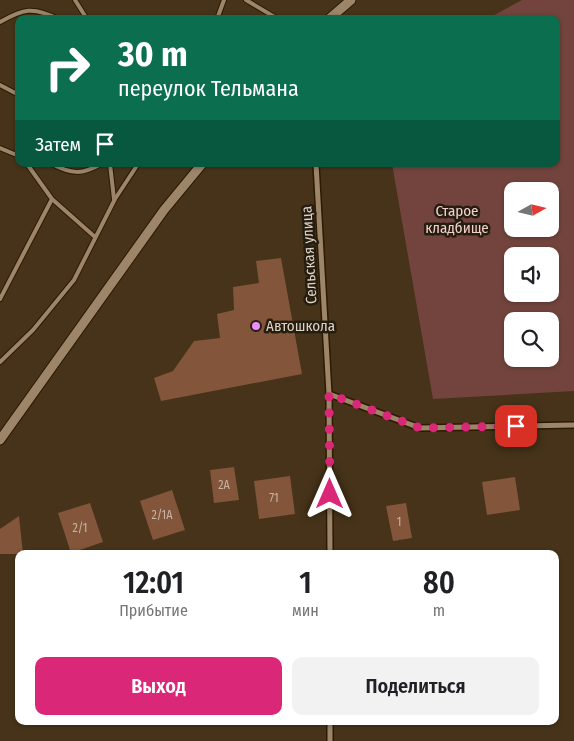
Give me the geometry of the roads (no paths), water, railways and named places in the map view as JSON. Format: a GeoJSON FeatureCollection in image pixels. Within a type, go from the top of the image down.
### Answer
{"type":"FeatureCollection","features":[{"type":"Feature","properties":{"kind":"street"},"geometry":{"type":"LineString","coordinates":[[333,15],[350,0]]}},
{"type":"Feature","properties":{"kind":"street"},"geometry":{"type":"LineString","coordinates":[[0,440],[164,210],[200,167]]}},
{"type":"Feature","properties":{"kind":"street","name":"Сельская улица"},"geometry":{"type":"LineString","coordinates":[[316,167],[329,394],[330,550]]}},
{"type":"Feature","properties":{"kind":"street"},"geometry":{"type":"LineString","coordinates":[[329,394],[420,428],[574,425]]}},
{"type":"Feature","properties":{"kind":"street"},"geometry":{"type":"LineString","coordinates":[[330,725],[330,741]]}},
{"type":"Feature","properties":{"kind":"lane"},"geometry":{"type":"LineString","coordinates":[[218,15],[224,0]]}},
{"type":"Feature","properties":{"kind":"lane"},"geometry":{"type":"LineString","coordinates":[[246,0],[271,15]]}},
{"type":"Feature","properties":{"kind":"lane"},"geometry":{"type":"LineString","coordinates":[[76,1],[85,15]]}},
{"type":"Feature","properties":{"kind":"lane"},"geometry":{"type":"LineString","coordinates":[[0,22],[20,10],[42,10],[51,15]]}},
{"type":"Feature","properties":{"kind":"lane"},"geometry":{"type":"LineString","coordinates":[[0,85],[15,93]]}},
{"type":"Feature","properties":{"kind":"lane"},"geometry":{"type":"LineString","coordinates":[[0,148],[15,154]]}},
{"type":"Feature","properties":{"kind":"lane"},"geometry":{"type":"LineString","coordinates":[[29,167],[52,199],[95,237]]}},
{"type":"Feature","properties":{"kind":"lane"},"geometry":{"type":"LineString","coordinates":[[58,167],[66,171],[88,172],[96,167]]}},
{"type":"Feature","properties":{"kind":"lane"},"geometry":{"type":"LineString","coordinates":[[110,167],[114,199]]}},
{"type":"Feature","properties":{"kind":"lane"},"geometry":{"type":"LineString","coordinates":[[0,362],[33,330],[74,280],[114,199],[136,167]]}},
{"type":"Feature","properties":{"kind":"lane"},"geometry":{"type":"LineString","coordinates":[[0,299],[52,199]]}},
{"type":"Feature","properties":{"kind":"place","name":"Автошкола"},"geometry":{"type":"Point","coordinates":[256,326]}},
{"type":"Feature","properties":{"kind":"park label","name":"Старое кладбище"},"geometry":{"type":"Point","coordinates":[457,220]}}]}
